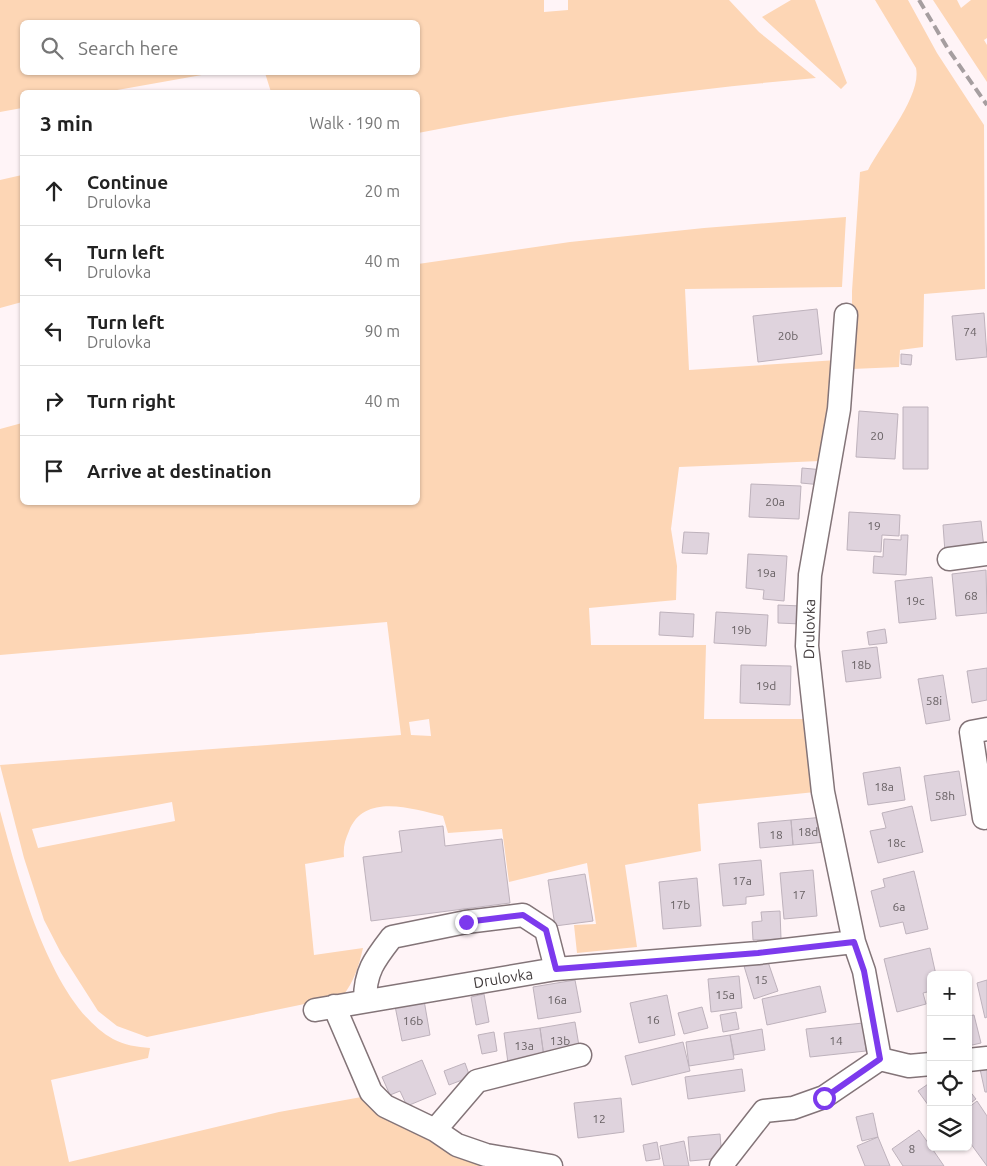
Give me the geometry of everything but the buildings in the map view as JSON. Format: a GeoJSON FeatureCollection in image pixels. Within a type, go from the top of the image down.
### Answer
{"type":"FeatureCollection","features":[{"type":"Feature","properties":{"kind":"street","name":"Drulovka"},"geometry":{"type":"LineString","coordinates":[[846,314],[839,409],[810,575],[806,646],[823,792],[854,942],[864,971],[880,1059]]}},
{"type":"Feature","properties":{"kind":"street"},"geometry":{"type":"LineString","coordinates":[[949,559],[987,554]]}},
{"type":"Feature","properties":{"kind":"street"},"geometry":{"type":"LineString","coordinates":[[987,729],[971,732],[984,818],[987,818]]}},
{"type":"Feature","properties":{"kind":"street"},"geometry":{"type":"LineString","coordinates":[[365,1000],[365,982],[372,962],[392,937],[466,922],[523,915],[546,930],[556,969]]}},
{"type":"Feature","properties":{"kind":"street","name":"Drulovka"},"geometry":{"type":"LineString","coordinates":[[551,1166],[486,1156],[457,1145],[434,1130],[385,1106],[371,1092],[324,1008],[556,969],[758,953],[854,942]]}},
{"type":"Feature","properties":{"kind":"street"},"geometry":{"type":"LineString","coordinates":[[434,1130],[477,1081],[580,1055]]}},
{"type":"Feature","properties":{"kind":"street"},"geometry":{"type":"LineString","coordinates":[[972,1060],[987,1058]]}},
{"type":"Feature","properties":{"kind":"street"},"geometry":{"type":"LineString","coordinates":[[721,1166],[764,1111],[793,1108],[824,1098],[880,1059],[909,1066],[927,1064]]}},
{"type":"Feature","properties":{"kind":"shaded area"},"geometry":{"type":"Polygon","coordinates":[[[0,0],[544,0],[544,12],[568,10],[568,0],[729,0],[759,32],[816,78],[616,100],[420,133],[420,90],[270,90],[266,75],[420,75],[420,20],[20,20],[20,75],[202,75],[117,90],[20,90],[20,108],[0,112],[0,0]]]}},
{"type":"Feature","properties":{"kind":"shaded area"},"geometry":{"type":"Polygon","coordinates":[[[791,0],[815,0],[847,83],[841,89],[762,17],[791,0]]]}},
{"type":"Feature","properties":{"kind":"shaded area"},"geometry":{"type":"Polygon","coordinates":[[[875,0],[908,0],[937,53],[984,125],[985,289],[924,294],[923,347],[900,350],[899,367],[852,369],[852,291],[860,172],[868,170],[899,120],[913,92],[916,79],[916,68],[875,0]]]}},
{"type":"Feature","properties":{"kind":"shaded area"},"geometry":{"type":"Polygon","coordinates":[[[933,0],[957,0],[961,8],[971,0],[987,0],[987,38],[984,40],[987,45],[987,82],[933,0]]]}},
{"type":"Feature","properties":{"kind":"shaded area"},"geometry":{"type":"Polygon","coordinates":[[[20,175],[20,303],[0,308],[0,180],[20,175]]]}},
{"type":"Feature","properties":{"kind":"shaded area"},"geometry":{"type":"Polygon","coordinates":[[[846,217],[842,287],[685,289],[689,370],[837,360],[820,461],[679,467],[671,529],[677,566],[676,600],[589,608],[591,645],[706,645],[704,719],[804,719],[815,792],[698,804],[701,851],[625,865],[637,947],[577,953],[574,925],[596,924],[587,863],[509,882],[502,829],[448,833],[443,816],[404,807],[377,807],[366,811],[356,819],[345,841],[344,857],[305,864],[314,955],[363,948],[356,973],[343,996],[147,1037],[117,1026],[98,1011],[61,953],[44,920],[24,858],[0,765],[401,735],[387,622],[0,655],[0,429],[20,424],[20,505],[420,505],[420,264],[570,242],[704,228],[846,217]],[[429,719],[409,722],[411,735],[431,736],[429,719]],[[172,802],[32,829],[38,848],[175,821],[172,802]]]}},
{"type":"Feature","properties":{"kind":"shaded area"},"geometry":{"type":"Polygon","coordinates":[[[0,811],[27,902],[54,969],[71,998],[91,1022],[113,1039],[122,1043],[150,1048],[148,1058],[51,1080],[69,1162],[279,1112],[367,1096],[508,1166],[0,1166],[0,811]]]}},
{"type":"Feature","properties":{"kind":"railway"},"geometry":{"type":"LineString","coordinates":[[919,0],[948,49],[987,105]]}},
{"type":"Feature","properties":{"kind":"route"},"geometry":{"type":"LineString","coordinates":[[466,922],[523,915],[546,930],[556,969],[758,953],[854,942],[864,971],[880,1059],[824,1098]]}}]}
